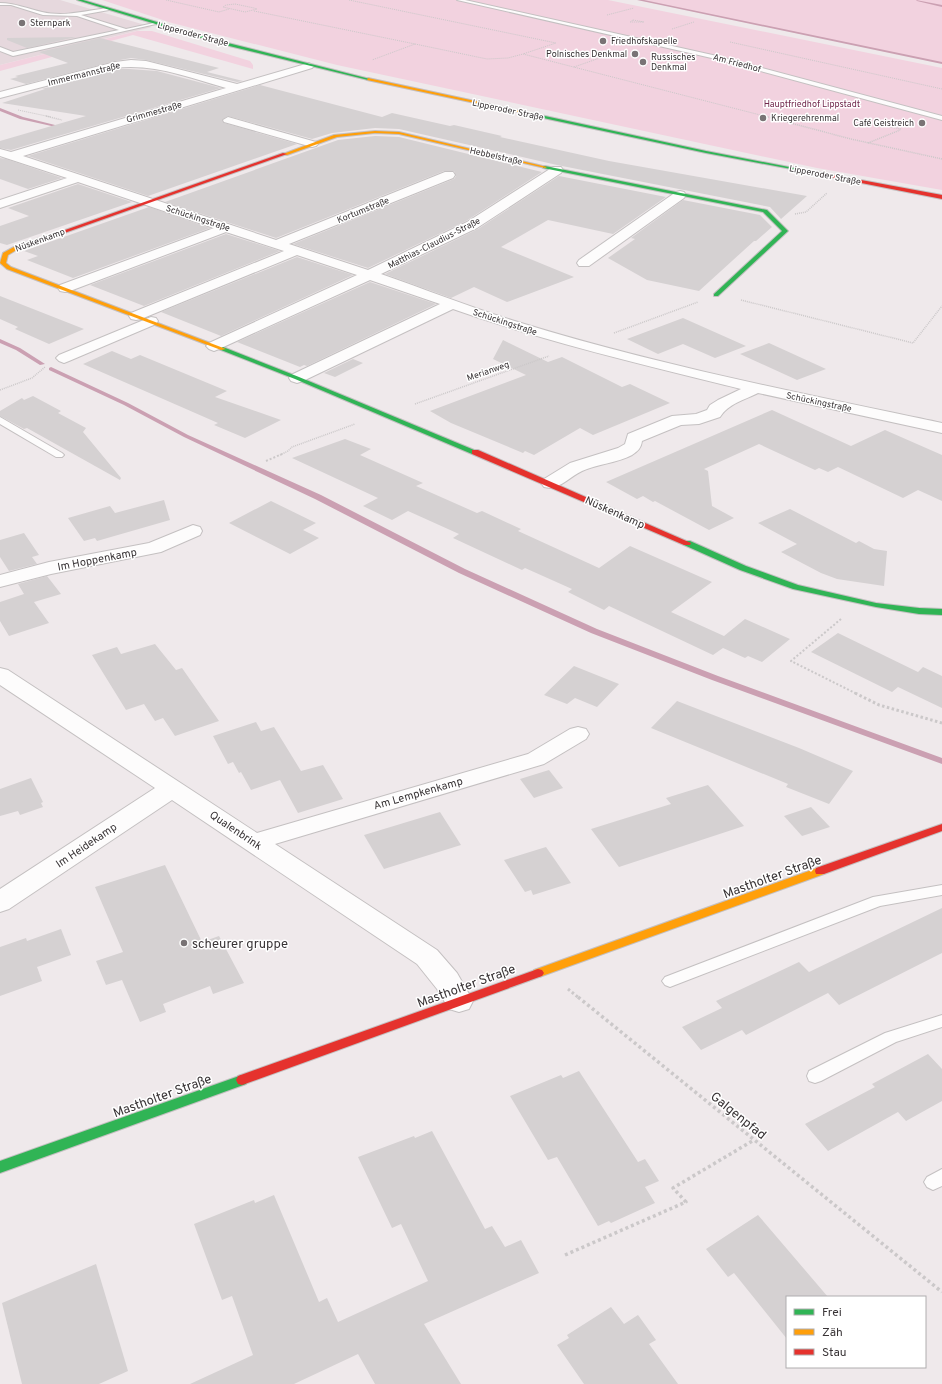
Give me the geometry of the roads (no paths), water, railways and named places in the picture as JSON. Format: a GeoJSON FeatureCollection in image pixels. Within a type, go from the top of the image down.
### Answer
{"type":"FeatureCollection","features":[{"type":"Feature","properties":{"kind":"street","name":"Lipperoder Straße"},"geometry":{"type":"LineString","coordinates":[[79,0],[154,24],[309,66],[706,152],[942,197]]}},
{"type":"Feature","properties":{"kind":"street","name":"Immermannstraße"},"geometry":{"type":"LineString","coordinates":[[0,95],[115,65],[132,63],[146,64],[239,88]]}},
{"type":"Feature","properties":{"kind":"street","name":"Grimmestraße"},"geometry":{"type":"LineString","coordinates":[[4,155],[239,88],[309,66]]}},
{"type":"Feature","properties":{"kind":"street"},"geometry":{"type":"LineString","coordinates":[[228,120],[312,144]]}},
{"type":"Feature","properties":{"kind":"street","name":"Hebbelstraße"},"geometry":{"type":"LineString","coordinates":[[147,202],[336,136],[352,133],[399,133],[557,170],[765,211],[785,231],[716,295]]}},
{"type":"Feature","properties":{"kind":"street","name":"Schückingstraße"},"geometry":{"type":"LineString","coordinates":[[4,155],[79,178],[147,202],[277,244],[513,325],[582,345],[756,388],[942,428]]}},
{"type":"Feature","properties":{"kind":"street","name":"Matthias-Claudius-Straße"},"geometry":{"type":"LineString","coordinates":[[369,275],[472,225],[557,170]]}},
{"type":"Feature","properties":{"kind":"street","name":"Kortumstraße"},"geometry":{"type":"LineString","coordinates":[[277,244],[449,175]]}},
{"type":"Feature","properties":{"kind":"street"},"geometry":{"type":"LineString","coordinates":[[0,204],[79,178]]}},
{"type":"Feature","properties":{"kind":"street"},"geometry":{"type":"LineString","coordinates":[[584,263],[680,195]]}},
{"type":"Feature","properties":{"kind":"street","name":"Nüskenkamp"},"geometry":{"type":"LineString","coordinates":[[147,202],[16,248],[5,254],[3,262],[9,268],[297,378],[550,483],[743,568],[796,587],[861,602],[919,611],[942,612]]}},
{"type":"Feature","properties":{"kind":"street"},"geometry":{"type":"LineString","coordinates":[[64,288],[227,228]]}},
{"type":"Feature","properties":{"kind":"street"},"geometry":{"type":"LineString","coordinates":[[136,316],[296,251]]}},
{"type":"Feature","properties":{"kind":"street"},"geometry":{"type":"LineString","coordinates":[[214,346],[369,275]]}},
{"type":"Feature","properties":{"kind":"street"},"geometry":{"type":"LineString","coordinates":[[297,378],[452,304]]}},
{"type":"Feature","properties":{"kind":"street"},"geometry":{"type":"LineString","coordinates":[[64,358],[151,321]]}},
{"type":"Feature","properties":{"kind":"street"},"geometry":{"type":"LineString","coordinates":[[550,483],[576,466],[624,452],[633,446],[634,438],[678,420],[699,419],[714,413],[716,408],[724,403],[756,388]]}},
{"type":"Feature","properties":{"kind":"street","name":"Im Hoppenkamp"},"geometry":{"type":"LineString","coordinates":[[0,581],[49,568],[154,548],[193,531]]}},
{"type":"Feature","properties":{"kind":"street","name":"Qualenbrink"},"geometry":{"type":"LineString","coordinates":[[0,674],[427,957],[447,981],[459,1001]]}},
{"type":"Feature","properties":{"kind":"street","name":"Am Lempkenkamp"},"geometry":{"type":"LineString","coordinates":[[254,842],[536,758],[578,734]]}},
{"type":"Feature","properties":{"kind":"street","name":"Im Heidekamp"},"geometry":{"type":"LineString","coordinates":[[0,902],[172,788]]}},
{"type":"Feature","properties":{"kind":"street","name":"Mastholter Straße"},"geometry":{"type":"LineString","coordinates":[[0,1167],[942,827]]}},
{"type":"Feature","properties":{"kind":"lane","name":"Am Friedhof"},"geometry":{"type":"LineString","coordinates":[[460,0],[717,58],[942,118]]}},
{"type":"Feature","properties":{"kind":"lane"},"geometry":{"type":"LineString","coordinates":[[0,4],[11,4],[43,14],[77,14],[106,9]]}},
{"type":"Feature","properties":{"kind":"lane"},"geometry":{"type":"LineString","coordinates":[[77,14],[126,30]]}},
{"type":"Feature","properties":{"kind":"lane"},"geometry":{"type":"LineString","coordinates":[[0,57],[154,24]]}},
{"type":"Feature","properties":{"kind":"lane"},"geometry":{"type":"LineString","coordinates":[[0,49],[13,54]]}},
{"type":"Feature","properties":{"kind":"lane"},"geometry":{"type":"LineString","coordinates":[[0,420],[59,455]]}},
{"type":"Feature","properties":{"kind":"lane"},"geometry":{"type":"LineString","coordinates":[[670,981],[878,901],[942,890]]}},
{"type":"Feature","properties":{"kind":"lane"},"geometry":{"type":"LineString","coordinates":[[815,1076],[891,1037],[942,1021]]}},
{"type":"Feature","properties":{"kind":"waterway"},"geometry":{"type":"LineString","coordinates":[[639,0],[942,63]]}},
{"type":"Feature","properties":{"kind":"waterway"},"geometry":{"type":"LineString","coordinates":[[918,0],[942,6]]}},
{"type":"Feature","properties":{"kind":"waterway"},"geometry":{"type":"LineString","coordinates":[[0,109],[22,118],[65,128]]}},
{"type":"Feature","properties":{"kind":"waterway"},"geometry":{"type":"LineString","coordinates":[[0,341],[18,349],[42,364]]}},
{"type":"Feature","properties":{"kind":"waterway"},"geometry":{"type":"LineString","coordinates":[[51,369],[126,404],[186,436],[318,497],[462,571],[594,631],[715,678],[942,761]]}},
{"type":"Feature","properties":{"kind":"place","name":"Sternpark"},"geometry":{"type":"Point","coordinates":[22,23]}},
{"type":"Feature","properties":{"kind":"place","name":"Friedhofskapelle"},"geometry":{"type":"Point","coordinates":[603,41]}},
{"type":"Feature","properties":{"kind":"place","name":"Polnisches Denkmal"},"geometry":{"type":"Point","coordinates":[635,54]}},
{"type":"Feature","properties":{"kind":"place","name":"Russisches Denkmal"},"geometry":{"type":"Point","coordinates":[643,62]}},
{"type":"Feature","properties":{"kind":"place","name":"Kriegerehrenmal"},"geometry":{"type":"Point","coordinates":[763,118]}},
{"type":"Feature","properties":{"kind":"place","name":"Café Geistreich"},"geometry":{"type":"Point","coordinates":[922,123]}},
{"type":"Feature","properties":{"kind":"place","name":"scheurer gruppe"},"geometry":{"type":"Point","coordinates":[184,943]}},
{"type":"Feature","properties":{"kind":"park label","name":"Hauptfriedhof Lippstadt"},"geometry":{"type":"Point","coordinates":[812,104]}}]}
